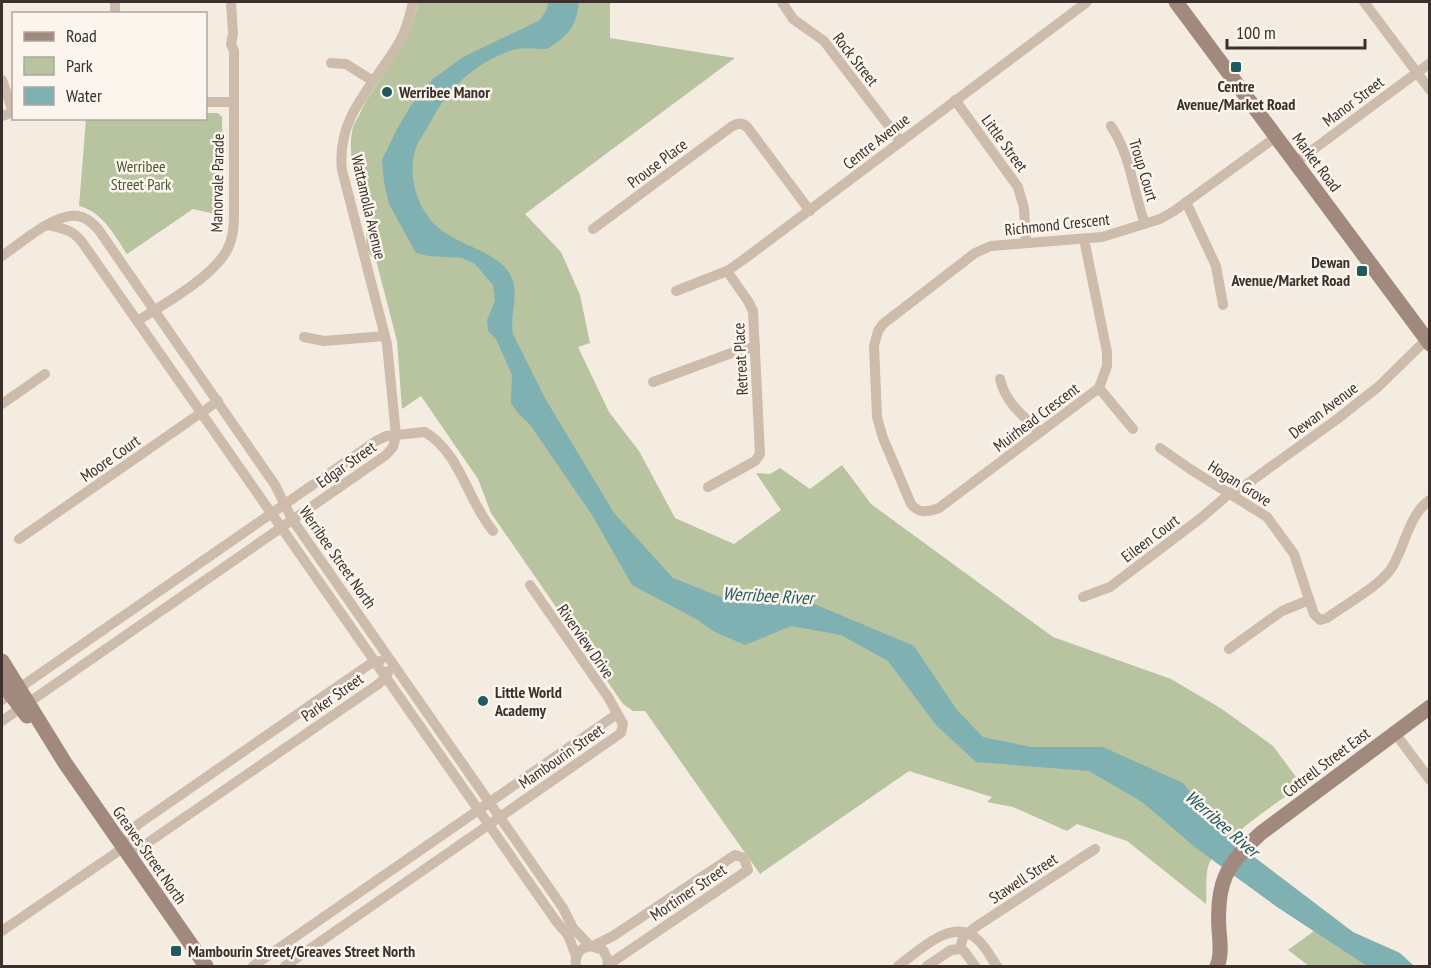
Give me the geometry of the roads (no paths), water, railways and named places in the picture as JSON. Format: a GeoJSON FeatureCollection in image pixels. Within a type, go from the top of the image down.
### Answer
{"type":"FeatureCollection","features":[{"type":"Feature","properties":{"kind":"street","name":"Manorvale Parade"},"geometry":{"type":"LineString","coordinates":[[137,321],[214,267],[227,250],[231,240],[234,216],[234,51],[231,41],[233,31],[231,2]]}},
{"type":"Feature","properties":{"kind":"street","name":"Wattamolla Avenue"},"geometry":{"type":"LineString","coordinates":[[396,435],[387,344],[342,170],[341,144],[347,124],[372,81],[399,42],[410,18],[413,2]]}},
{"type":"Feature","properties":{"kind":"street","name":"Rock Street"},"geometry":{"type":"LineString","coordinates":[[782,2],[793,19],[824,41],[901,142]]}},
{"type":"Feature","properties":{"kind":"street","name":"Centre Avenue"},"geometry":{"type":"LineString","coordinates":[[676,291],[727,271],[1087,2]]}},
{"type":"Feature","properties":{"kind":"street","name":"Market Road"},"geometry":{"type":"LineString","coordinates":[[1176,2],[1428,342]]}},
{"type":"Feature","properties":{"kind":"street"},"geometry":{"type":"LineString","coordinates":[[1364,2],[1430,90]]}},
{"type":"Feature","properties":{"kind":"street"},"geometry":{"type":"LineString","coordinates":[[331,63],[346,64],[372,81]]}},
{"type":"Feature","properties":{"kind":"street","name":"Manor Street"},"geometry":{"type":"LineString","coordinates":[[1295,163],[1430,63]]}},
{"type":"Feature","properties":{"kind":"street"},"geometry":{"type":"LineString","coordinates":[[2,80],[12,109]]}},
{"type":"Feature","properties":{"kind":"street","name":"Little Street"},"geometry":{"type":"LineString","coordinates":[[955,100],[1018,187],[1024,208],[1026,242]]}},
{"type":"Feature","properties":{"kind":"street"},"geometry":{"type":"LineString","coordinates":[[207,102],[233,102]]}},
{"type":"Feature","properties":{"kind":"street","name":"Prouse Place"},"geometry":{"type":"LineString","coordinates":[[593,229],[741,118],[810,211]]}},
{"type":"Feature","properties":{"kind":"street","name":"Troup Court"},"geometry":{"type":"LineString","coordinates":[[1111,126],[1126,154],[1145,224]]}},
{"type":"Feature","properties":{"kind":"street","name":"Richmond Crescent"},"geometry":{"type":"LineString","coordinates":[[922,512],[911,504],[877,417],[873,330],[975,253],[998,244],[1084,239],[1116,233],[1160,219],[1276,137]]}},
{"type":"Feature","properties":{"kind":"street"},"geometry":{"type":"LineString","coordinates":[[1186,202],[1216,266],[1223,305]]}},
{"type":"Feature","properties":{"kind":"street","name":"Werribee Street North"},"geometry":{"type":"LineString","coordinates":[[2,256],[48,225],[66,216],[77,216],[90,221],[98,229],[274,484],[292,519],[563,908],[573,928],[592,945],[603,950],[606,954],[607,966]]}},
{"type":"Feature","properties":{"kind":"street","name":"Werribee Street North"},"geometry":{"type":"LineString","coordinates":[[48,225],[76,233],[568,935],[575,963]]}},
{"type":"Feature","properties":{"kind":"street","name":"Muirhead Crescent"},"geometry":{"type":"LineString","coordinates":[[922,512],[939,508],[1099,388],[1107,366],[1107,352],[1084,239]]}},
{"type":"Feature","properties":{"kind":"street","name":"Retreat Place"},"geometry":{"type":"LineString","coordinates":[[708,487],[764,455],[751,307],[727,271]]}},
{"type":"Feature","properties":{"kind":"street"},"geometry":{"type":"LineString","coordinates":[[304,337],[324,340],[385,336]]}},
{"type":"Feature","properties":{"kind":"street","name":"Dewan Avenue"},"geometry":{"type":"LineString","coordinates":[[1230,493],[1247,484],[1370,394],[1428,342]]}},
{"type":"Feature","properties":{"kind":"street"},"geometry":{"type":"LineString","coordinates":[[652,382],[737,351],[755,348]]}},
{"type":"Feature","properties":{"kind":"street"},"geometry":{"type":"LineString","coordinates":[[2,404],[45,374]]}},
{"type":"Feature","properties":{"kind":"street"},"geometry":{"type":"LineString","coordinates":[[1000,379],[1002,390],[1008,401],[1040,432]]}},
{"type":"Feature","properties":{"kind":"street"},"geometry":{"type":"LineString","coordinates":[[1099,388],[1133,429]]}},
{"type":"Feature","properties":{"kind":"street","name":"Moore Court"},"geometry":{"type":"LineString","coordinates":[[19,538],[218,401]]}},
{"type":"Feature","properties":{"kind":"street"},"geometry":{"type":"LineString","coordinates":[[396,435],[425,432],[441,443],[463,477],[483,519],[493,531]]}},
{"type":"Feature","properties":{"kind":"street","name":"Edgar Street"},"geometry":{"type":"LineString","coordinates":[[2,721],[386,455],[393,447],[396,435],[386,436],[376,441],[8,691]]}},
{"type":"Feature","properties":{"kind":"street","name":"Hogan Grove"},"geometry":{"type":"LineString","coordinates":[[1160,448],[1190,470],[1264,513],[1294,554],[1318,620],[1327,618],[1388,573],[1419,510],[1430,500]]}},
{"type":"Feature","properties":{"kind":"street","name":"Eileen Court"},"geometry":{"type":"LineString","coordinates":[[1083,597],[1110,587],[1230,493]]}},
{"type":"Feature","properties":{"kind":"street","name":"Riverview Drive"},"geometry":{"type":"LineString","coordinates":[[530,585],[608,697],[617,714]]}},
{"type":"Feature","properties":{"kind":"street"},"geometry":{"type":"LineString","coordinates":[[1229,649],[1282,611],[1309,600]]}},
{"type":"Feature","properties":{"kind":"street","name":"Parker Street"},"geometry":{"type":"LineString","coordinates":[[2,931],[123,848],[137,825],[375,661],[391,660],[387,677],[146,844],[136,849],[123,848]]}},
{"type":"Feature","properties":{"kind":"street","name":"Greaves Street North"},"geometry":{"type":"LineString","coordinates":[[2,661],[8,691],[24,705],[206,966]]}},
{"type":"Feature","properties":{"kind":"street","name":"Cottrell Street East"},"geometry":{"type":"LineString","coordinates":[[1217,966],[1220,946],[1218,912],[1220,888],[1226,872],[1246,847],[1261,833],[1430,707]]}},
{"type":"Feature","properties":{"kind":"street","name":"Mambourin Street"},"geometry":{"type":"LineString","coordinates":[[253,966],[617,714],[624,724],[621,733],[285,966]]}},
{"type":"Feature","properties":{"kind":"street"},"geometry":{"type":"LineString","coordinates":[[1395,733],[1430,780]]}},
{"type":"Feature","properties":{"kind":"street","name":"Stawell Street"},"geometry":{"type":"LineString","coordinates":[[960,949],[961,941],[968,933],[1095,849]]}},
{"type":"Feature","properties":{"kind":"street","name":"Mortimer Street"},"geometry":{"type":"LineString","coordinates":[[592,945],[613,936],[735,855],[744,858],[748,870],[607,966]]}},
{"type":"Feature","properties":{"kind":"street","name":"Stawell Street"},"geometry":{"type":"LineString","coordinates":[[898,966],[947,933],[960,931],[968,933]]}},
{"type":"Feature","properties":{"kind":"street"},"geometry":{"type":"LineString","coordinates":[[968,933],[980,941],[997,966]]}},
{"type":"Feature","properties":{"kind":"street"},"geometry":{"type":"LineString","coordinates":[[575,963],[581,949],[592,945]]}},
{"type":"Feature","properties":{"kind":"street"},"geometry":{"type":"LineString","coordinates":[[927,966],[951,950],[960,949],[975,966]]}},
{"type":"Feature","properties":{"kind":"water"},"geometry":{"type":"Polygon","coordinates":[[[548,2],[579,2],[576,18],[570,30],[547,49],[512,50],[482,65],[461,81],[443,101],[418,142],[414,154],[413,181],[422,207],[436,225],[446,234],[494,259],[504,266],[511,276],[515,291],[513,334],[546,400],[614,513],[673,578],[726,599],[812,603],[914,646],[957,710],[983,737],[1031,747],[1103,747],[1183,783],[1225,835],[1353,932],[1400,953],[1414,966],[1367,966],[1277,907],[1196,848],[1142,802],[1089,771],[976,762],[936,725],[888,661],[841,635],[791,626],[745,645],[715,632],[696,619],[632,585],[592,515],[531,426],[511,403],[512,375],[496,339],[488,331],[487,320],[495,301],[493,285],[475,264],[462,258],[416,253],[389,204],[384,182],[382,160],[411,105],[433,79],[463,57],[540,20],[547,9],[548,2]]]}},
{"type":"Feature","properties":{"kind":"place","name":"Centre Avenue/Market Road"},"geometry":{"type":"Point","coordinates":[1236,67]}},
{"type":"Feature","properties":{"kind":"place","name":"Werribee Manor"},"geometry":{"type":"Point","coordinates":[387,92]}},
{"type":"Feature","properties":{"kind":"place","name":"Dewan Avenue/Market Road"},"geometry":{"type":"Point","coordinates":[1362,271]}},
{"type":"Feature","properties":{"kind":"place","name":"Little World Academy"},"geometry":{"type":"Point","coordinates":[483,701]}},
{"type":"Feature","properties":{"kind":"place","name":"Mambourin Street/Greaves Street North"},"geometry":{"type":"Point","coordinates":[176,951]}},
{"type":"Feature","properties":{"kind":"park label","name":"Werribee Street Park"},"geometry":{"type":"Point","coordinates":[141,175]}},
{"type":"Feature","properties":{"kind":"water label","name":"Werribee River"},"geometry":{"type":"Point","coordinates":[768,596]}},
{"type":"Feature","properties":{"kind":"water label","name":"Werribee River"},"geometry":{"type":"Point","coordinates":[1222,824]}}]}
